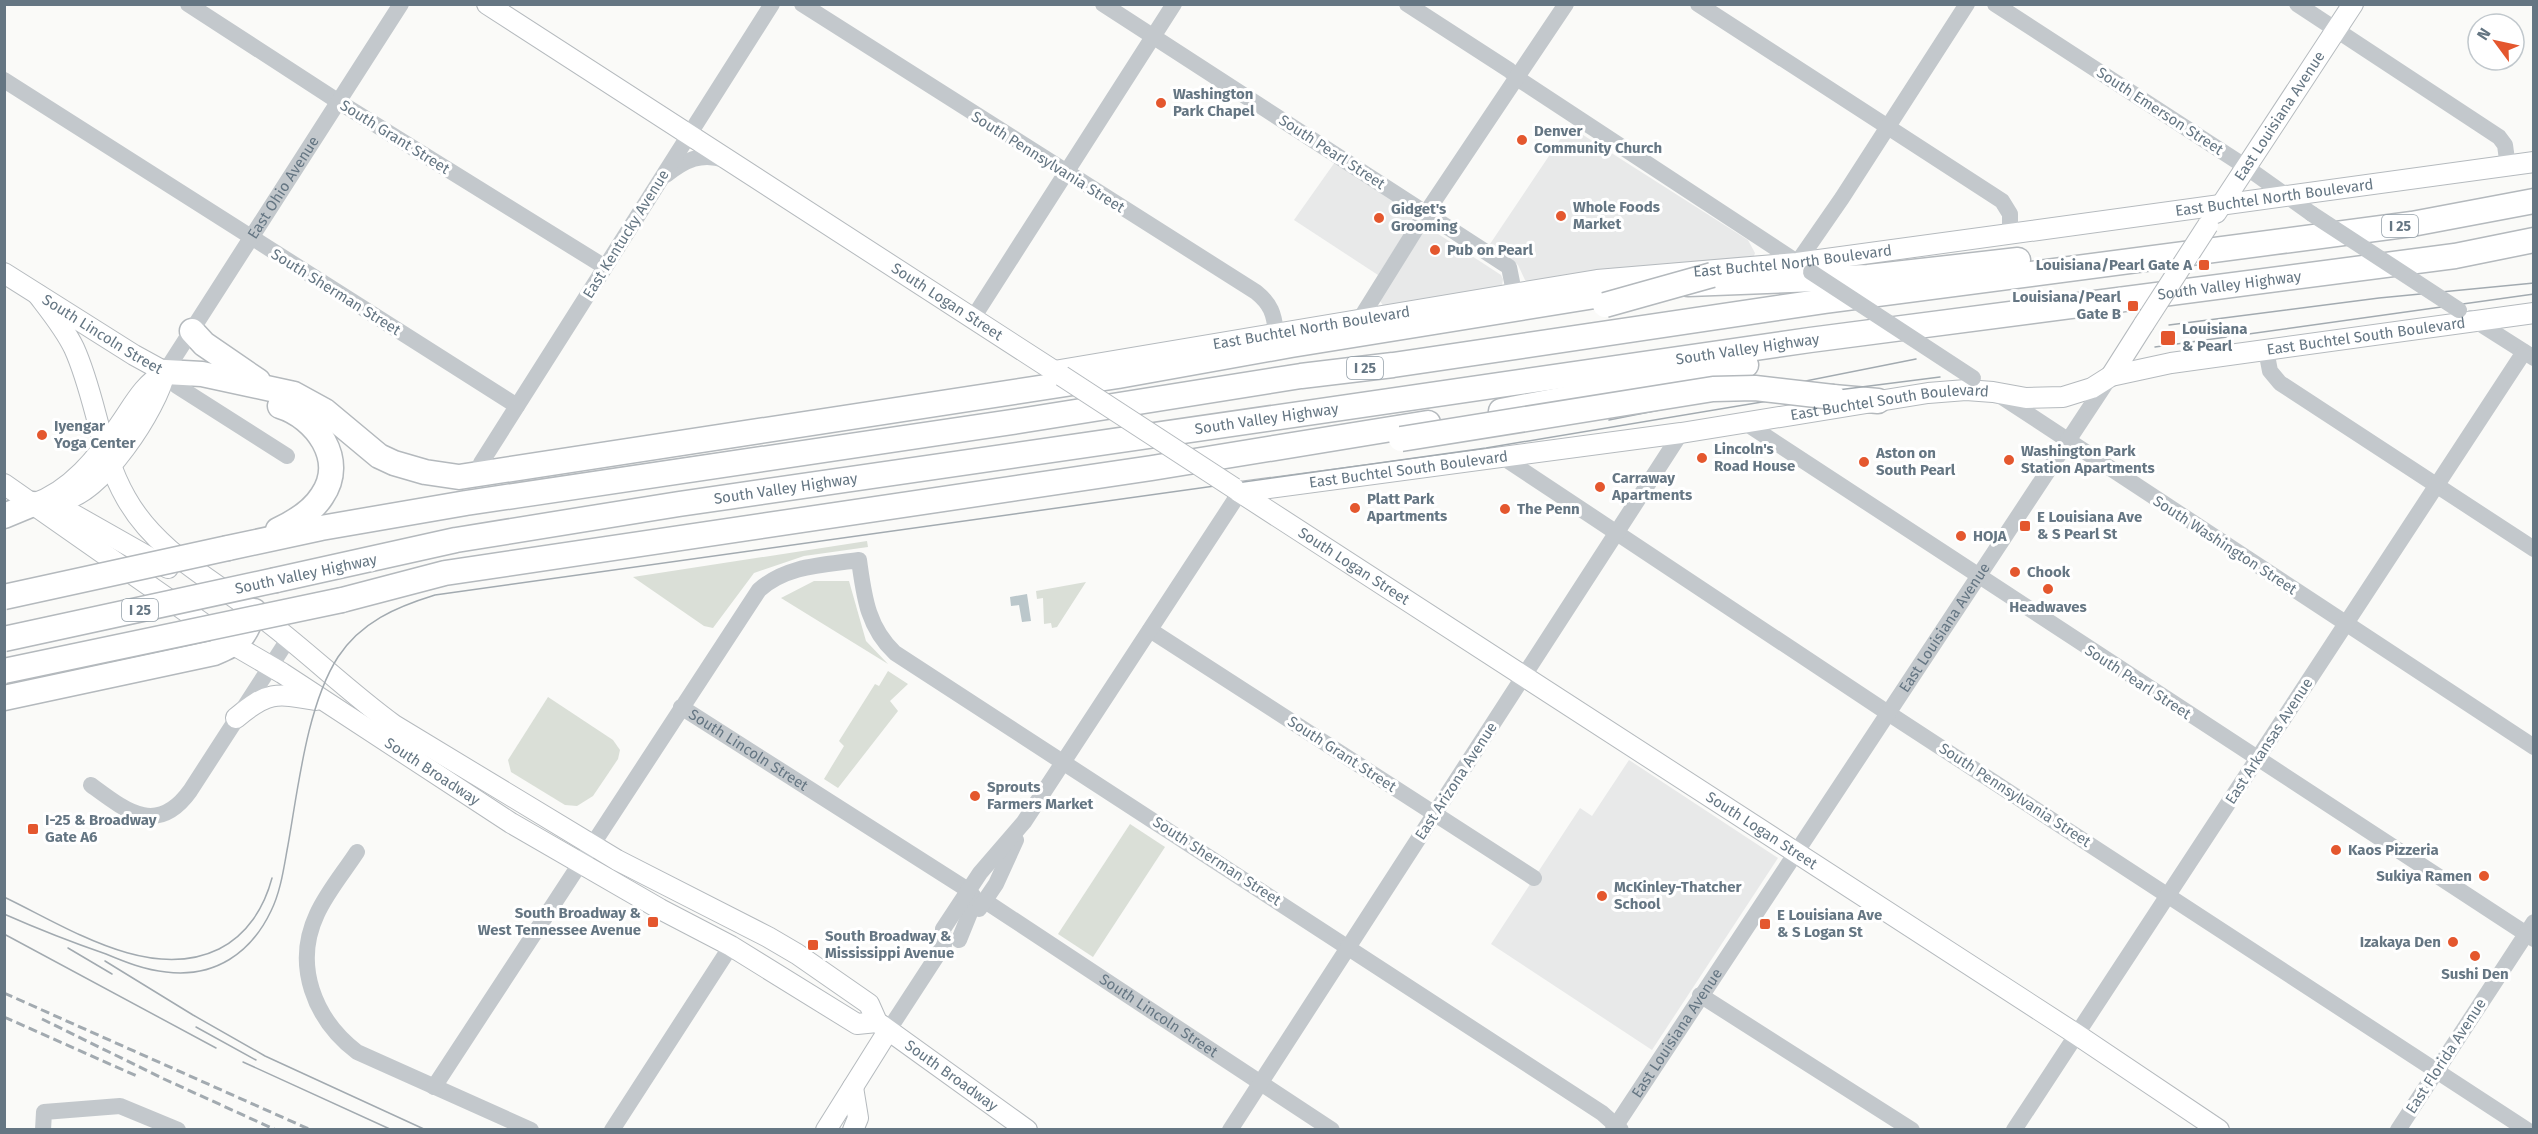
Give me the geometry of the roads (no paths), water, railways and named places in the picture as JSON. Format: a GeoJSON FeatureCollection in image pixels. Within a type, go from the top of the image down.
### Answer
{"type":"FeatureCollection","features":[{"type":"Feature","properties":{"kind":"highway","name":"I 25"},"geometry":{"type":"LineString","coordinates":[[4,597],[321,528],[466,503],[1625,329],[2412,224],[2534,201]]}},
{"type":"Feature","properties":{"kind":"highway","name":"South Valley Highway"},"geometry":{"type":"LineString","coordinates":[[4,639],[310,574],[456,540],[679,504],[1810,340],[2455,256],[2534,240]]}},
{"type":"Feature","properties":{"kind":"highway"},"geometry":{"type":"LineString","coordinates":[[165,372],[202,374],[294,394],[312,404],[365,445],[394,463],[432,474],[459,477],[1118,376],[1626,290],[1689,284],[1868,277],[2092,251],[2265,244]]}},
{"type":"Feature","properties":{"kind":"highway"},"geometry":{"type":"LineString","coordinates":[[1025,420],[1055,401],[1159,384],[1296,357],[1605,305],[1736,269]]}},
{"type":"Feature","properties":{"kind":"highway"},"geometry":{"type":"LineString","coordinates":[[4,671],[342,600],[445,573],[1152,468],[1515,409],[1978,319]]}},
{"type":"Feature","properties":{"kind":"highway"},"geometry":{"type":"LineString","coordinates":[[192,332],[204,344],[270,390]]}},
{"type":"Feature","properties":{"kind":"highway"},"geometry":{"type":"LineString","coordinates":[[165,372],[185,383],[277,405],[302,416],[318,431],[327,449],[331,476],[322,498],[303,516],[290,524],[228,548]]}},
{"type":"Feature","properties":{"kind":"highway"},"geometry":{"type":"LineString","coordinates":[[1152,468],[1401,439],[1713,388],[1755,388],[1878,401]]}},
{"type":"Feature","properties":{"kind":"highway"},"geometry":{"type":"LineString","coordinates":[[4,516],[39,502]]}},
{"type":"Feature","properties":{"kind":"highway"},"geometry":{"type":"LineString","coordinates":[[310,574],[533,543],[786,523]]}},
{"type":"Feature","properties":{"kind":"highway"},"geometry":{"type":"LineString","coordinates":[[4,698],[214,653],[234,645],[243,638],[254,611]]}},
{"type":"Feature","properties":{"kind":"main road","name":"South Logan Street"},"geometry":{"type":"LineString","coordinates":[[487,4],[2076,1034],[2218,1130]]}},
{"type":"Feature","properties":{"kind":"main road","name":"East Louisiana Avenue"},"geometry":{"type":"LineString","coordinates":[[2111,376],[2220,205],[2353,4]]}},
{"type":"Feature","properties":{"kind":"main road","name":"East Buchtel North Boulevard"},"geometry":{"type":"LineString","coordinates":[[1058,373],[1276,332],[1514,292],[1598,280],[1736,269],[1804,267],[2010,232],[2534,162]]}},
{"type":"Feature","properties":{"kind":"main road","name":"South Lincoln Street"},"geometry":{"type":"LineString","coordinates":[[4,273],[165,372]]}},
{"type":"Feature","properties":{"kind":"main road","name":"South Broadway"},"geometry":{"type":"LineString","coordinates":[[38,295],[74,346],[86,378],[105,445],[126,498],[152,534],[169,551],[289,638],[366,705],[394,725],[591,845],[797,954],[869,1004],[883,1027],[1027,1130]]}},
{"type":"Feature","properties":{"kind":"main road","name":"East Buchtel South Boulevard"},"geometry":{"type":"LineString","coordinates":[[1237,490],[1504,458],[1952,391],[1993,392],[2026,399],[2063,398],[2092,388],[2111,376],[2171,363],[2534,313]]}},
{"type":"Feature","properties":{"kind":"main road","name":"East Ohio Avenue"},"geometry":{"type":"LineString","coordinates":[[39,502],[77,476],[105,445],[144,387],[165,372]]}},
{"type":"Feature","properties":{"kind":"main road","name":"East Ohio Avenue"},"geometry":{"type":"LineString","coordinates":[[39,502],[66,500],[73,497],[112,464],[128,445],[160,392],[165,372]]}},
{"type":"Feature","properties":{"kind":"main road","name":"South Broadway"},"geometry":{"type":"LineString","coordinates":[[4,484],[39,502],[234,645],[271,666],[491,811],[660,909],[731,946],[857,1024],[883,1027]]}},
{"type":"Feature","properties":{"kind":"main road"},"geometry":{"type":"LineString","coordinates":[[39,502],[71,513],[184,577],[215,584]]}},
{"type":"Feature","properties":{"kind":"main road"},"geometry":{"type":"LineString","coordinates":[[236,718],[265,697],[284,695],[325,701]]}},
{"type":"Feature","properties":{"kind":"main road"},"geometry":{"type":"LineString","coordinates":[[826,1130],[853,1087],[883,1027]]}},
{"type":"Feature","properties":{"kind":"main road"},"geometry":{"type":"LineString","coordinates":[[852,1130],[858,1118],[853,1087]]}},
{"type":"Feature","properties":{"kind":"street","name":"South Grant Street"},"geometry":{"type":"LineString","coordinates":[[188,4],[339,102],[605,267]]}},
{"type":"Feature","properties":{"kind":"street","name":"East Ohio Avenue"},"geometry":{"type":"LineString","coordinates":[[165,372],[401,4]]}},
{"type":"Feature","properties":{"kind":"street","name":"East Kentucky Avenue"},"geometry":{"type":"LineString","coordinates":[[481,463],[772,4]]}},
{"type":"Feature","properties":{"kind":"street","name":"South Pennsylvania Street"},"geometry":{"type":"LineString","coordinates":[[802,4],[1263,298],[1272,309],[1276,332]]}},
{"type":"Feature","properties":{"kind":"street","name":"South Pearl Street"},"geometry":{"type":"LineString","coordinates":[[1103,4],[1509,267],[1514,292]]}},
{"type":"Feature","properties":{"kind":"street"},"geometry":{"type":"LineString","coordinates":[[973,318],[1174,4]]}},
{"type":"Feature","properties":{"kind":"street","name":"South Washington Street"},"geometry":{"type":"LineString","coordinates":[[1407,4],[2534,747]]}},
{"type":"Feature","properties":{"kind":"street"},"geometry":{"type":"LineString","coordinates":[[1360,319],[1426,213],[1566,4]]}},
{"type":"Feature","properties":{"kind":"street"},"geometry":{"type":"LineString","coordinates":[[1698,4],[2002,201],[2010,214],[2010,232]]}},
{"type":"Feature","properties":{"kind":"street"},"geometry":{"type":"LineString","coordinates":[[1804,267],[1888,128],[1967,4]]}},
{"type":"Feature","properties":{"kind":"street","name":"South Emerson Street"},"geometry":{"type":"LineString","coordinates":[[1995,4],[2246,166],[2312,214],[2529,355]]}},
{"type":"Feature","properties":{"kind":"street"},"geometry":{"type":"LineString","coordinates":[[2297,4],[2499,137],[2505,145],[2508,167]]}},
{"type":"Feature","properties":{"kind":"street","name":"South Sherman Street"},"geometry":{"type":"LineString","coordinates":[[4,80],[517,406]]}},
{"type":"Feature","properties":{"kind":"street"},"geometry":{"type":"LineString","coordinates":[[658,181],[683,163],[697,157],[711,156],[729,162]]}},
{"type":"Feature","properties":{"kind":"street"},"geometry":{"type":"LineString","coordinates":[[2266,350],[2270,371],[2280,383],[2534,549]]}},
{"type":"Feature","properties":{"kind":"street","name":"East Arkansas Avenue"},"geometry":{"type":"LineString","coordinates":[[2014,1130],[2436,485],[2529,355]]}},
{"type":"Feature","properties":{"kind":"street","name":"South Lincoln Street"},"geometry":{"type":"LineString","coordinates":[[165,372],[179,387],[287,456]]}},
{"type":"Feature","properties":{"kind":"street","name":"East Louisiana Avenue"},"geometry":{"type":"LineString","coordinates":[[1616,1128],[1794,852],[2111,376]]}},
{"type":"Feature","properties":{"kind":"street","name":"South Pearl Street"},"geometry":{"type":"LineString","coordinates":[[1744,422],[2256,759],[2531,932]]}},
{"type":"Feature","properties":{"kind":"street","name":"East Arizona Avenue"},"geometry":{"type":"LineString","coordinates":[[1230,1130],[1682,432]]}},
{"type":"Feature","properties":{"kind":"street","name":"South Pennsylvania Street"},"geometry":{"type":"LineString","coordinates":[[1504,458],[1888,713],[2527,1130]]}},
{"type":"Feature","properties":{"kind":"street"},"geometry":{"type":"LineString","coordinates":[[951,942],[943,929],[980,873],[1024,822],[1065,762],[1237,490]]}},
{"type":"Feature","properties":{"kind":"street","name":"South Sherman Street"},"geometry":{"type":"LineString","coordinates":[[681,707],[748,604],[769,581],[803,567],[859,560],[868,612],[875,629],[888,646],[904,659],[1602,1113],[1616,1128]]}},
{"type":"Feature","properties":{"kind":"street","name":"South Grant Street"},"geometry":{"type":"LineString","coordinates":[[1150,630],[1534,879]]}},
{"type":"Feature","properties":{"kind":"street"},"geometry":{"type":"LineString","coordinates":[[91,785],[134,814],[156,816],[167,812],[184,798],[289,638]]}},
{"type":"Feature","properties":{"kind":"street"},"geometry":{"type":"LineString","coordinates":[[434,1086],[681,707]]}},
{"type":"Feature","properties":{"kind":"street","name":"South Lincoln Street"},"geometry":{"type":"LineString","coordinates":[[681,707],[968,890]]}},
{"type":"Feature","properties":{"kind":"street"},"geometry":{"type":"LineString","coordinates":[[883,1027],[985,901],[996,884],[1024,822]]}},
{"type":"Feature","properties":{"kind":"street"},"geometry":{"type":"LineString","coordinates":[[357,852],[326,898],[311,930],[307,964],[314,999],[331,1029],[357,1052],[531,1130]]}},
{"type":"Feature","properties":{"kind":"street","name":"South Lincoln Street"},"geometry":{"type":"LineString","coordinates":[[985,901],[1332,1130]]}},
{"type":"Feature","properties":{"kind":"street","name":"East Florida Avenue"},"geometry":{"type":"LineString","coordinates":[[2398,1130],[2531,932]]}},
{"type":"Feature","properties":{"kind":"street"},"geometry":{"type":"LineString","coordinates":[[612,1130],[731,946]]}},
{"type":"Feature","properties":{"kind":"street"},"geometry":{"type":"LineString","coordinates":[[1700,995],[1912,1130]]}},
{"type":"Feature","properties":{"kind":"street"},"geometry":{"type":"LineString","coordinates":[[43,1130],[44,1112],[120,1106],[178,1130]]}},
{"type":"Feature","properties":{"kind":"tram line"},"geometry":{"type":"LineString","coordinates":[[2169,325],[2379,298],[2534,283]]}},
{"type":"Feature","properties":{"kind":"tram line"},"geometry":{"type":"LineString","coordinates":[[2155,347],[2534,294]]}},
{"type":"Feature","properties":{"kind":"tram line"},"geometry":{"type":"LineString","coordinates":[[1609,420],[1916,359]]}},
{"type":"Feature","properties":{"kind":"tram line"},"geometry":{"type":"LineString","coordinates":[[4,914],[143,968],[184,973],[200,971],[229,960],[242,950],[263,926],[277,895],[284,870],[311,723],[327,677],[338,657],[357,634],[380,617],[435,595],[1486,448],[1822,392],[1940,377]]}},
{"type":"Feature","properties":{"kind":"tram line"},"geometry":{"type":"LineString","coordinates":[[4,897],[109,947],[137,955],[165,959],[193,958],[219,949],[246,928],[259,910],[272,878]]}},
{"type":"Feature","properties":{"kind":"tram line"},"geometry":{"type":"LineString","coordinates":[[4,934],[216,1048]]}},
{"type":"Feature","properties":{"kind":"tram line"},"geometry":{"type":"LineString","coordinates":[[68,948],[112,974]]}},
{"type":"Feature","properties":{"kind":"tram line"},"geometry":{"type":"LineString","coordinates":[[105,961],[265,1056],[426,1130]]}},
{"type":"Feature","properties":{"kind":"tram line"},"geometry":{"type":"LineString","coordinates":[[196,1027],[256,1060]]}},
{"type":"Feature","properties":{"kind":"tram line"},"geometry":{"type":"LineString","coordinates":[[243,1062],[392,1130]]}},
{"type":"Feature","properties":{"kind":"railway"},"geometry":{"type":"LineString","coordinates":[[4,993],[311,1130]]}},
{"type":"Feature","properties":{"kind":"railway"},"geometry":{"type":"LineString","coordinates":[[4,1017],[139,1077]]}},
{"type":"Feature","properties":{"kind":"railway"},"geometry":{"type":"LineString","coordinates":[[42,1019],[164,1079],[276,1130]]}},
{"type":"Feature","properties":{"kind":"place","name":"Washington Park Chapel"},"geometry":{"type":"Point","coordinates":[1161,103]}},
{"type":"Feature","properties":{"kind":"place","name":"Denver Community Church"},"geometry":{"type":"Point","coordinates":[1522,140]}},
{"type":"Feature","properties":{"kind":"place","name":"Whole Foods Market"},"geometry":{"type":"Point","coordinates":[1561,216]}},
{"type":"Feature","properties":{"kind":"place","name":"Gidget's Grooming"},"geometry":{"type":"Point","coordinates":[1379,218]}},
{"type":"Feature","properties":{"kind":"place","name":"Pub on Pearl"},"geometry":{"type":"Point","coordinates":[1435,250]}},
{"type":"Feature","properties":{"kind":"place","name":"Louisiana/Pearl Gate A"},"geometry":{"type":"Point","coordinates":[2204,265]}},
{"type":"Feature","properties":{"kind":"place","name":"Louisiana/Pearl Gate B"},"geometry":{"type":"Point","coordinates":[2133,306]}},
{"type":"Feature","properties":{"kind":"place","name":"Louisiana & Pearl"},"geometry":{"type":"Point","coordinates":[2168,338]}},
{"type":"Feature","properties":{"kind":"place","name":"Iyengar Yoga Center"},"geometry":{"type":"Point","coordinates":[42,435]}},
{"type":"Feature","properties":{"kind":"place","name":"Lincoln's Road House"},"geometry":{"type":"Point","coordinates":[1702,458]}},
{"type":"Feature","properties":{"kind":"place","name":"Washington Park Station Apartments"},"geometry":{"type":"Point","coordinates":[2009,460]}},
{"type":"Feature","properties":{"kind":"place","name":"Aston on South Pearl"},"geometry":{"type":"Point","coordinates":[1864,462]}},
{"type":"Feature","properties":{"kind":"place","name":"Carraway Apartments"},"geometry":{"type":"Point","coordinates":[1600,487]}},
{"type":"Feature","properties":{"kind":"place","name":"Platt Park Apartments"},"geometry":{"type":"Point","coordinates":[1355,508]}},
{"type":"Feature","properties":{"kind":"place","name":"The Penn"},"geometry":{"type":"Point","coordinates":[1505,509]}},
{"type":"Feature","properties":{"kind":"place","name":"E Louisiana Ave & S Pearl St"},"geometry":{"type":"Point","coordinates":[2025,526]}},
{"type":"Feature","properties":{"kind":"place","name":"HOJA"},"geometry":{"type":"Point","coordinates":[1961,536]}},
{"type":"Feature","properties":{"kind":"place","name":"Chook"},"geometry":{"type":"Point","coordinates":[2015,572]}},
{"type":"Feature","properties":{"kind":"place","name":"Headwaves"},"geometry":{"type":"Point","coordinates":[2048,589]}},
{"type":"Feature","properties":{"kind":"place","name":"Sprouts Farmers Market"},"geometry":{"type":"Point","coordinates":[975,796]}},
{"type":"Feature","properties":{"kind":"place","name":"I-25 & Broadway Gate A6"},"geometry":{"type":"Point","coordinates":[33,829]}},
{"type":"Feature","properties":{"kind":"place","name":"Kaos Pizzeria"},"geometry":{"type":"Point","coordinates":[2336,850]}},
{"type":"Feature","properties":{"kind":"place","name":"Sukiya Ramen"},"geometry":{"type":"Point","coordinates":[2484,876]}},
{"type":"Feature","properties":{"kind":"place","name":"McKinley-Thatcher School"},"geometry":{"type":"Point","coordinates":[1602,896]}},
{"type":"Feature","properties":{"kind":"place","name":"South Broadway & West Tennessee Avenue"},"geometry":{"type":"Point","coordinates":[653,922]}},
{"type":"Feature","properties":{"kind":"place","name":"E Louisiana Ave & S Logan St"},"geometry":{"type":"Point","coordinates":[1765,924]}},
{"type":"Feature","properties":{"kind":"place","name":"Izakaya Den"},"geometry":{"type":"Point","coordinates":[2453,942]}},
{"type":"Feature","properties":{"kind":"place","name":"South Broadway & Mississippi Avenue"},"geometry":{"type":"Point","coordinates":[813,945]}},
{"type":"Feature","properties":{"kind":"place","name":"Sushi Den"},"geometry":{"type":"Point","coordinates":[2475,956]}}]}
